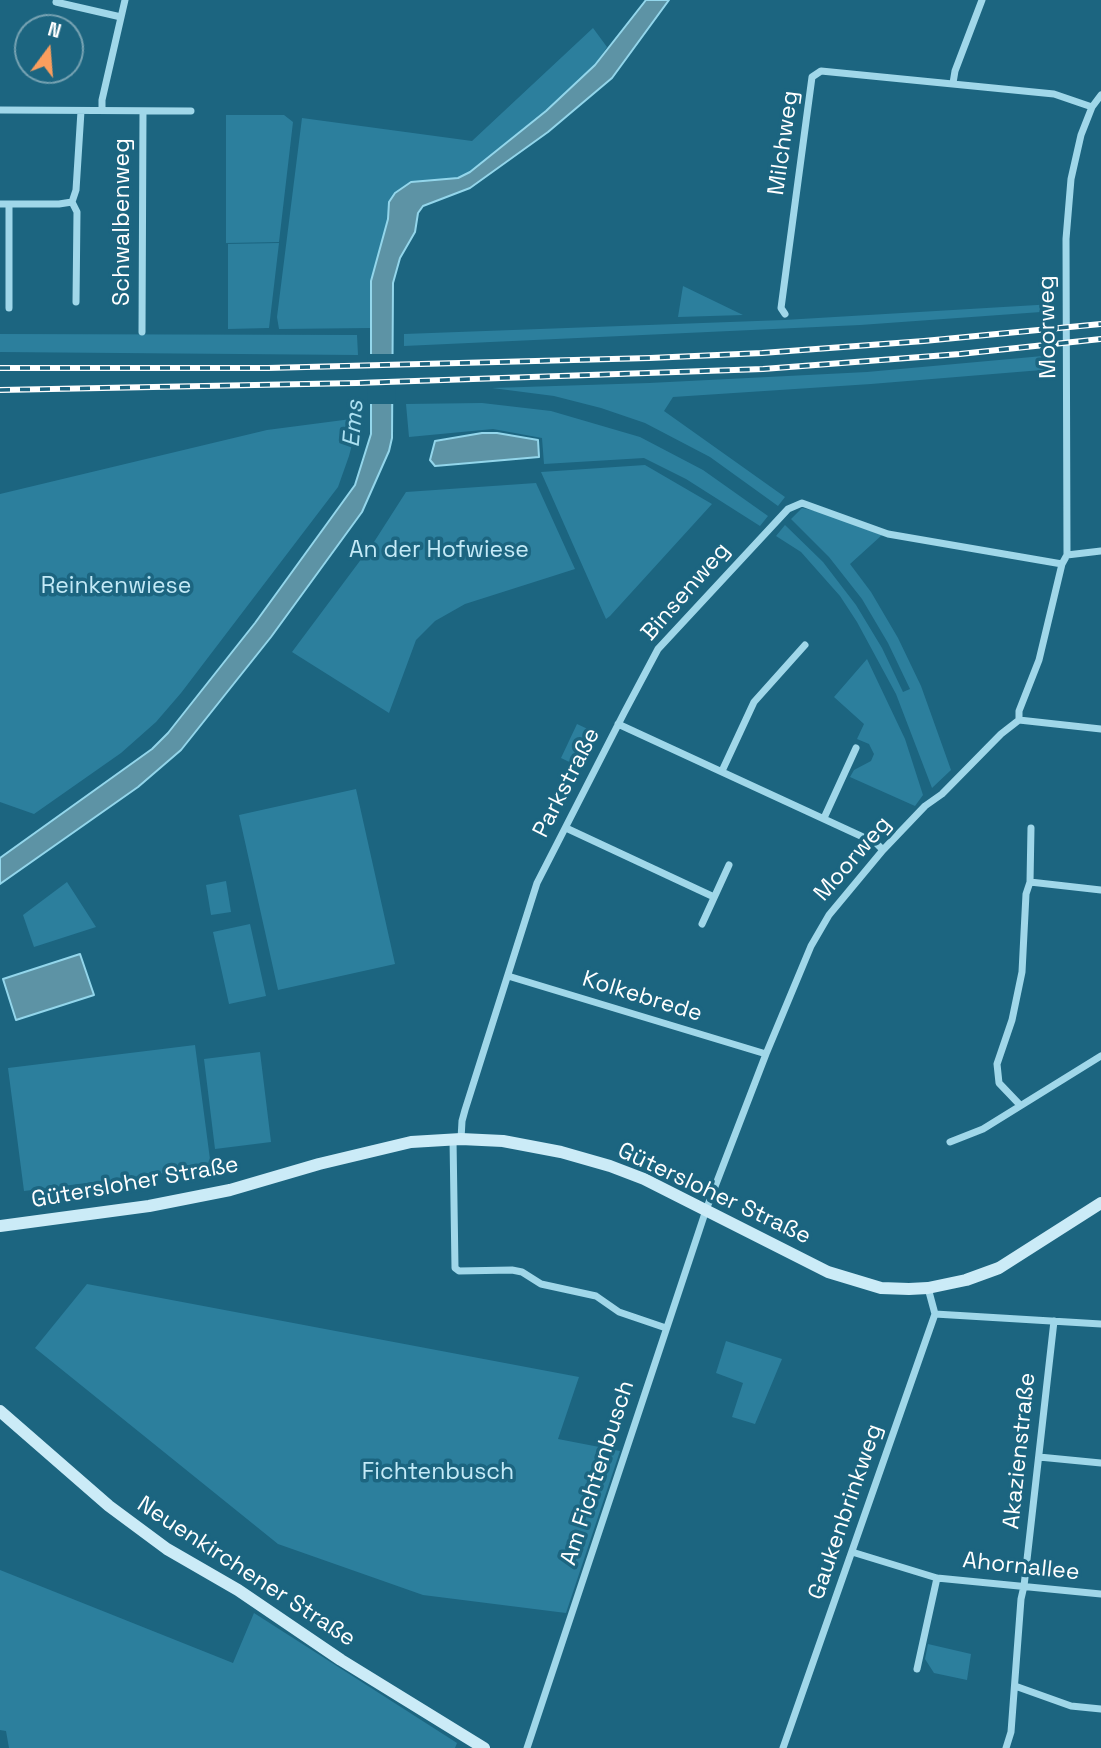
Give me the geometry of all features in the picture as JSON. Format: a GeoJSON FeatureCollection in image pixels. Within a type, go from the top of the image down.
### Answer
{"type":"FeatureCollection","features":[{"type":"Feature","properties":{"kind":"main road","name":"Gütersloher Straße"},"geometry":{"type":"LineString","coordinates":[[0,1226],[149,1206],[230,1190],[411,1142],[457,1139],[503,1141],[587,1159],[643,1179],[844,1278],[881,1288],[928,1288],[966,1280],[999,1268],[1101,1203]]}},
{"type":"Feature","properties":{"kind":"main road","name":"Neuenkirchener Straße"},"geometry":{"type":"LineString","coordinates":[[0,1411],[109,1506],[167,1549],[238,1590],[341,1660],[484,1748]]}},
{"type":"Feature","properties":{"kind":"street"},"geometry":{"type":"LineString","coordinates":[[102,110],[125,0]]}},
{"type":"Feature","properties":{"kind":"street"},"geometry":{"type":"LineString","coordinates":[[953,83],[982,0]]}},
{"type":"Feature","properties":{"kind":"street"},"geometry":{"type":"LineString","coordinates":[[56,2],[121,18]]}},
{"type":"Feature","properties":{"kind":"street","name":"Milchweg"},"geometry":{"type":"LineString","coordinates":[[785,314],[781,308],[812,77],[821,71],[953,83],[1054,94],[1092,107]]}},
{"type":"Feature","properties":{"kind":"street","name":"Moorweg"},"geometry":{"type":"LineString","coordinates":[[706,1210],[766,1054],[816,936],[829,915],[883,850],[925,806],[942,794],[1001,734],[1019,720],[1019,711],[1048,630],[1062,564],[1067,555],[1066,239],[1071,179],[1081,135],[1092,107],[1101,95]]}},
{"type":"Feature","properties":{"kind":"street"},"geometry":{"type":"LineString","coordinates":[[0,110],[191,111]]}},
{"type":"Feature","properties":{"kind":"street"},"geometry":{"type":"LineString","coordinates":[[76,302],[77,212],[72,202],[76,190],[81,111]]}},
{"type":"Feature","properties":{"kind":"street","name":"Schwalbenweg"},"geometry":{"type":"LineString","coordinates":[[142,332],[143,111]]}},
{"type":"Feature","properties":{"kind":"street"},"geometry":{"type":"LineString","coordinates":[[9,308],[4,204],[72,202]]}},
{"type":"Feature","properties":{"kind":"street","name":"Binsenweg"},"geometry":{"type":"LineString","coordinates":[[618,724],[658,649],[788,509],[802,503],[888,534],[1062,564]]}},
{"type":"Feature","properties":{"kind":"street"},"geometry":{"type":"LineString","coordinates":[[1067,555],[1101,551]]}},
{"type":"Feature","properties":{"kind":"street"},"geometry":{"type":"LineString","coordinates":[[722,772],[754,702],[805,645]]}},
{"type":"Feature","properties":{"kind":"street"},"geometry":{"type":"LineString","coordinates":[[1019,720],[1101,729]]}},
{"type":"Feature","properties":{"kind":"street","name":"Parkstraße"},"geometry":{"type":"LineString","coordinates":[[666,1328],[619,1312],[596,1296],[541,1284],[522,1272],[459,1271],[455,1268],[457,1139],[537,883],[618,724],[824,818],[876,843],[883,850]]}},
{"type":"Feature","properties":{"kind":"street"},"geometry":{"type":"LineString","coordinates":[[824,818],[856,748]]}},
{"type":"Feature","properties":{"kind":"street"},"geometry":{"type":"LineString","coordinates":[[566,828],[714,897]]}},
{"type":"Feature","properties":{"kind":"street"},"geometry":{"type":"LineString","coordinates":[[1020,1105],[999,1083],[997,1064],[1012,1020],[1022,972],[1026,894],[1030,882],[1031,828]]}},
{"type":"Feature","properties":{"kind":"street"},"geometry":{"type":"LineString","coordinates":[[702,924],[729,865]]}},
{"type":"Feature","properties":{"kind":"street"},"geometry":{"type":"LineString","coordinates":[[1030,882],[1101,890]]}},
{"type":"Feature","properties":{"kind":"street","name":"Kolkebrede"},"geometry":{"type":"LineString","coordinates":[[508,976],[766,1054]]}},
{"type":"Feature","properties":{"kind":"street"},"geometry":{"type":"LineString","coordinates":[[950,1142],[983,1129],[1101,1056]]}},
{"type":"Feature","properties":{"kind":"street","name":"Am Fichtenbusch"},"geometry":{"type":"LineString","coordinates":[[527,1748],[706,1210]]}},
{"type":"Feature","properties":{"kind":"street"},"geometry":{"type":"LineString","coordinates":[[928,1288],[935,1314],[1101,1324]]}},
{"type":"Feature","properties":{"kind":"street","name":"Gaukenbrinkweg"},"geometry":{"type":"LineString","coordinates":[[783,1748],[935,1314]]}},
{"type":"Feature","properties":{"kind":"street","name":"Akazienstraße"},"geometry":{"type":"LineString","coordinates":[[1006,1748],[1011,1732],[1018,1626],[1054,1321]]}},
{"type":"Feature","properties":{"kind":"street"},"geometry":{"type":"LineString","coordinates":[[1039,1457],[1101,1463]]}},
{"type":"Feature","properties":{"kind":"street","name":"Ahornallee"},"geometry":{"type":"LineString","coordinates":[[852,1552],[937,1578],[1101,1594]]}},
{"type":"Feature","properties":{"kind":"street","name":"Ahornallee"},"geometry":{"type":"LineString","coordinates":[[917,1669],[937,1578]]}},
{"type":"Feature","properties":{"kind":"street"},"geometry":{"type":"LineString","coordinates":[[1015,1686],[1071,1706],[1101,1709]]}},
{"type":"Feature","properties":{"kind":"green space"},"geometry":{"type":"Polygon","coordinates":[[[593,28],[607,47],[595,65],[546,111],[470,172],[458,178],[411,182],[395,193],[389,202],[388,219],[371,281],[370,328],[279,329],[277,317],[302,118],[472,141],[593,28]]]}},
{"type":"Feature","properties":{"kind":"green space"},"geometry":{"type":"Polygon","coordinates":[[[226,115],[284,115],[293,122],[279,242],[226,243],[226,115]]]}},
{"type":"Feature","properties":{"kind":"green space"},"geometry":{"type":"Polygon","coordinates":[[[279,243],[269,328],[228,329],[228,244],[279,243]]]}},
{"type":"Feature","properties":{"kind":"green space"},"geometry":{"type":"Polygon","coordinates":[[[683,286],[743,315],[678,317],[683,286]]]}},
{"type":"Feature","properties":{"kind":"green space"},"geometry":{"type":"Polygon","coordinates":[[[1054,304],[1055,311],[860,325],[404,346],[404,334],[784,320],[1054,304]]]}},
{"type":"Feature","properties":{"kind":"green space"},"geometry":{"type":"Polygon","coordinates":[[[0,334],[357,335],[358,355],[0,352],[0,334]]]}},
{"type":"Feature","properties":{"kind":"green space"},"geometry":{"type":"Polygon","coordinates":[[[1054,355],[1054,369],[673,397],[664,411],[785,497],[778,506],[710,457],[645,423],[554,396],[492,388],[867,372],[1054,355]]]}},
{"type":"Feature","properties":{"kind":"green space"},"geometry":{"type":"Polygon","coordinates":[[[482,403],[551,411],[640,437],[703,470],[768,516],[760,526],[686,479],[644,458],[544,464],[542,438],[493,429],[409,437],[406,404],[482,403]]]}},
{"type":"Feature","properties":{"kind":"green space","name":"Reinkenwiese"},"geometry":{"type":"Polygon","coordinates":[[[359,418],[338,487],[156,722],[121,753],[34,814],[0,802],[0,494],[267,430],[359,418]]]}},
{"type":"Feature","properties":{"kind":"green space"},"geometry":{"type":"Polygon","coordinates":[[[645,465],[712,504],[606,619],[541,472],[645,465]]]}},
{"type":"Feature","properties":{"kind":"green space","name":"An der Hofwiese"},"geometry":{"type":"Polygon","coordinates":[[[536,483],[575,569],[465,604],[435,621],[416,640],[389,713],[292,652],[374,542],[406,492],[536,483]]]}},
{"type":"Feature","properties":{"kind":"green space"},"geometry":{"type":"Polygon","coordinates":[[[802,508],[882,535],[850,564],[871,592],[898,638],[921,686],[951,770],[932,788],[896,694],[857,622],[840,596],[801,552],[776,536],[785,525],[823,562],[856,605],[882,648],[903,692],[910,689],[888,643],[862,599],[829,557],[791,519],[802,508]]]}},
{"type":"Feature","properties":{"kind":"green space"},"geometry":{"type":"Polygon","coordinates":[[[867,659],[905,739],[923,795],[915,806],[850,777],[854,770],[871,761],[874,754],[869,744],[857,739],[864,724],[834,697],[867,659]]]}},
{"type":"Feature","properties":{"kind":"green space"},"geometry":{"type":"Polygon","coordinates":[[[577,724],[592,731],[590,734],[598,738],[584,769],[561,758],[577,724]]]}},
{"type":"Feature","properties":{"kind":"green space"},"geometry":{"type":"Polygon","coordinates":[[[356,789],[395,964],[278,990],[239,815],[356,789]]]}},
{"type":"Feature","properties":{"kind":"green space"},"geometry":{"type":"Polygon","coordinates":[[[226,881],[231,912],[211,915],[206,885],[226,881]]]}},
{"type":"Feature","properties":{"kind":"green space"},"geometry":{"type":"Polygon","coordinates":[[[67,882],[96,927],[34,947],[23,915],[67,882]]]}},
{"type":"Feature","properties":{"kind":"green space"},"geometry":{"type":"Polygon","coordinates":[[[250,924],[266,996],[229,1004],[213,932],[250,924]]]}},
{"type":"Feature","properties":{"kind":"green space"},"geometry":{"type":"Polygon","coordinates":[[[195,1045],[211,1167],[24,1191],[8,1068],[195,1045]]]}},
{"type":"Feature","properties":{"kind":"green space"},"geometry":{"type":"Polygon","coordinates":[[[260,1052],[271,1142],[215,1149],[204,1059],[260,1052]]]}},
{"type":"Feature","properties":{"kind":"green space","name":"Fichtenbusch"},"geometry":{"type":"Polygon","coordinates":[[[87,1284],[579,1377],[558,1439],[620,1451],[566,1613],[423,1595],[278,1544],[35,1348],[87,1284]]]}},
{"type":"Feature","properties":{"kind":"green space"},"geometry":{"type":"Polygon","coordinates":[[[726,1341],[782,1359],[755,1424],[732,1417],[743,1383],[716,1373],[726,1341]]]}},
{"type":"Feature","properties":{"kind":"green space"},"geometry":{"type":"Polygon","coordinates":[[[0,1570],[233,1663],[254,1613],[457,1743],[455,1748],[9,1748],[6,1731],[0,1730],[0,1570]]]}},
{"type":"Feature","properties":{"kind":"green space"},"geometry":{"type":"Polygon","coordinates":[[[928,1644],[971,1654],[967,1680],[934,1673],[925,1659],[928,1644]]]}},
{"type":"Feature","properties":{"kind":"shaded area"},"geometry":{"type":"Polygon","coordinates":[[[646,0],[669,0],[612,78],[548,132],[470,188],[423,206],[418,213],[415,232],[400,258],[393,283],[392,438],[389,451],[362,512],[271,637],[181,750],[138,787],[0,884],[0,858],[152,749],[168,733],[255,623],[355,485],[371,434],[371,281],[388,219],[389,202],[395,193],[411,182],[458,178],[470,172],[546,111],[595,65],[646,0]]]}},
{"type":"Feature","properties":{"kind":"shaded area"},"geometry":{"type":"Polygon","coordinates":[[[482,433],[538,440],[539,457],[435,466],[430,460],[435,441],[482,433]]]}},
{"type":"Feature","properties":{"kind":"shaded area"},"geometry":{"type":"Polygon","coordinates":[[[80,954],[94,995],[16,1020],[3,979],[80,954]]]}},
{"type":"Feature","properties":{"kind":"pier"},"geometry":{"type":"Polygon","coordinates":[[[367,354],[396,354],[395,404],[368,404],[367,354]]]}},
{"type":"Feature","properties":{"kind":"railway"},"geometry":{"type":"LineString","coordinates":[[0,368],[268,368],[650,358],[924,341],[1101,324]]}},
{"type":"Feature","properties":{"kind":"railway"},"geometry":{"type":"LineString","coordinates":[[0,390],[357,383],[763,369],[960,354],[1101,339]]}},
{"type":"Feature","properties":{"kind":"water label","name":"Ems"},"geometry":{"type":"Point","coordinates":[354,424]}}]}
